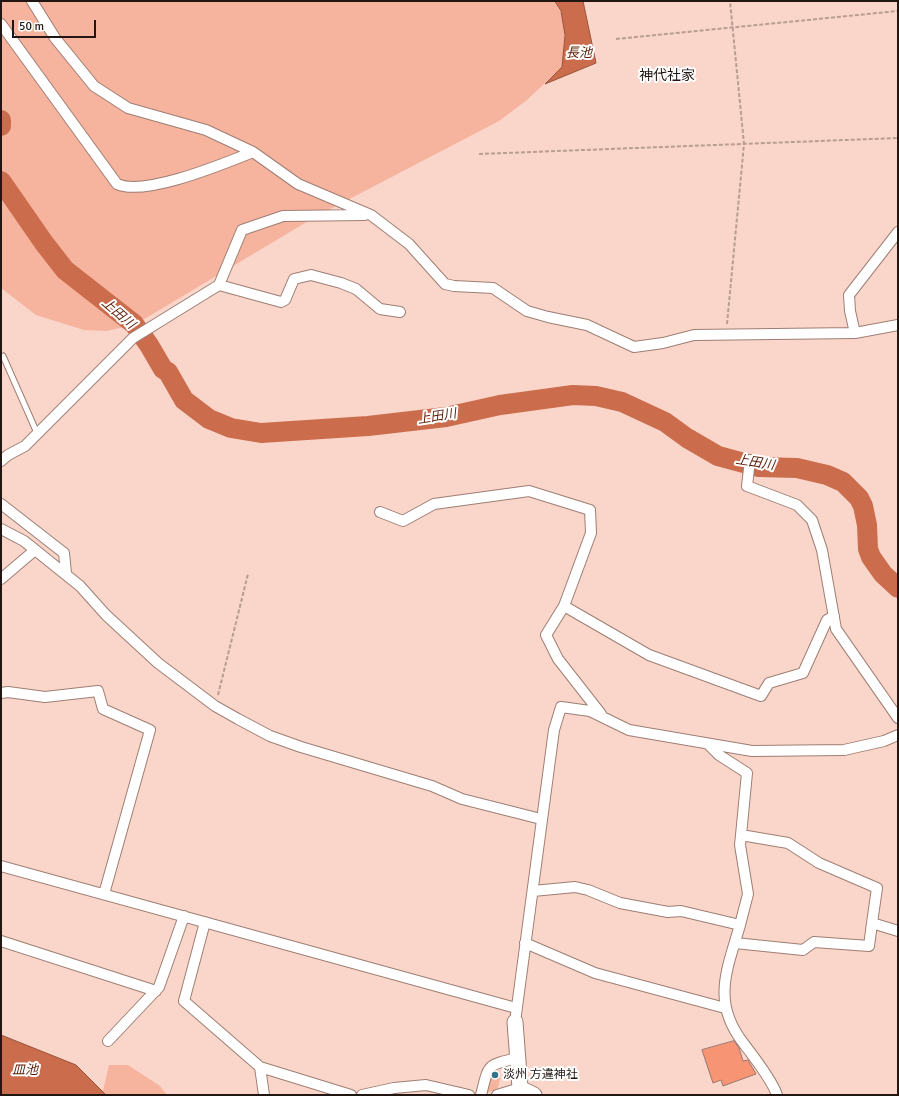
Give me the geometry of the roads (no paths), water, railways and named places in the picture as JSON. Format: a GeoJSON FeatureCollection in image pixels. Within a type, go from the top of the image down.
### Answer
{"type":"FeatureCollection","features":[{"type":"Feature","properties":{"kind":"street"},"geometry":{"type":"LineString","coordinates":[[32,1],[56,38],[94,86],[128,108],[206,130],[254,152],[298,184],[371,215],[409,244],[445,284],[454,286],[493,288],[527,311],[587,325],[634,347],[663,343],[694,335],[855,333],[898,326]]}},
{"type":"Feature","properties":{"kind":"street"},"geometry":{"type":"LineString","coordinates":[[1,24],[117,184],[123,187],[149,185],[192,175],[254,152]]}},
{"type":"Feature","properties":{"kind":"street"},"geometry":{"type":"LineString","coordinates":[[1,461],[8,455],[25,446],[133,338],[220,285],[242,230],[283,216],[371,215]]}},
{"type":"Feature","properties":{"kind":"street"},"geometry":{"type":"LineString","coordinates":[[855,333],[848,302],[849,295],[898,232]]}},
{"type":"Feature","properties":{"kind":"street"},"geometry":{"type":"LineString","coordinates":[[220,285],[281,302],[285,300],[294,279],[311,275],[356,289],[380,309],[400,312]]}},
{"type":"Feature","properties":{"kind":"street"},"geometry":{"type":"LineString","coordinates":[[750,460],[747,486],[797,505],[812,520],[822,550],[836,629],[898,718]]}},
{"type":"Feature","properties":{"kind":"street"},"geometry":{"type":"LineString","coordinates":[[380,512],[403,521],[434,504],[529,491],[590,510],[591,533],[564,606],[546,635],[558,659],[603,718]]}},
{"type":"Feature","properties":{"kind":"street"},"geometry":{"type":"LineString","coordinates":[[1,504],[64,553],[66,574]]}},
{"type":"Feature","properties":{"kind":"street"},"geometry":{"type":"LineString","coordinates":[[1,529],[24,541],[66,574],[80,586],[106,615],[137,645],[158,663],[215,706],[238,720],[270,736],[301,747],[432,786],[462,799],[541,819]]}},
{"type":"Feature","properties":{"kind":"street"},"geometry":{"type":"LineString","coordinates":[[1,579],[35,550]]}},
{"type":"Feature","properties":{"kind":"street"},"geometry":{"type":"LineString","coordinates":[[564,606],[649,655],[761,696],[769,683],[803,673],[827,620],[834,616]]}},
{"type":"Feature","properties":{"kind":"street"},"geometry":{"type":"LineString","coordinates":[[1,693],[8,692],[45,697],[98,691],[103,709],[150,730],[104,894]]}},
{"type":"Feature","properties":{"kind":"street"},"geometry":{"type":"LineString","coordinates":[[520,1088],[516,1015],[554,730],[561,707],[590,711],[629,730],[709,745],[752,751],[844,750],[884,742],[898,735]]}},
{"type":"Feature","properties":{"kind":"street"},"geometry":{"type":"LineString","coordinates":[[709,745],[719,755],[747,773],[740,845],[748,894],[725,977],[725,1008],[735,1033],[754,1057],[777,1095]]}},
{"type":"Feature","properties":{"kind":"street"},"geometry":{"type":"LineString","coordinates":[[735,943],[803,950],[814,942],[869,946],[877,888],[819,862],[788,843],[741,835]]}},
{"type":"Feature","properties":{"kind":"street"},"geometry":{"type":"LineString","coordinates":[[1,866],[205,922],[516,1015]]}},
{"type":"Feature","properties":{"kind":"street"},"geometry":{"type":"LineString","coordinates":[[532,891],[575,888],[588,890],[620,903],[668,912],[681,912],[740,925]]}},
{"type":"Feature","properties":{"kind":"street"},"geometry":{"type":"LineString","coordinates":[[108,1042],[159,987],[184,916]]}},
{"type":"Feature","properties":{"kind":"street"},"geometry":{"type":"LineString","coordinates":[[205,922],[184,1001],[260,1067],[351,1095]]}},
{"type":"Feature","properties":{"kind":"street"},"geometry":{"type":"LineString","coordinates":[[872,923],[898,931]]}},
{"type":"Feature","properties":{"kind":"street"},"geometry":{"type":"LineString","coordinates":[[1,942],[156,990]]}},
{"type":"Feature","properties":{"kind":"street"},"geometry":{"type":"LineString","coordinates":[[526,942],[595,973],[725,1008]]}},
{"type":"Feature","properties":{"kind":"street"},"geometry":{"type":"LineString","coordinates":[[481,1095],[489,1067],[495,1063],[518,1058]]}},
{"type":"Feature","properties":{"kind":"street"},"geometry":{"type":"LineString","coordinates":[[260,1067],[264,1095]]}},
{"type":"Feature","properties":{"kind":"street"},"geometry":{"type":"LineString","coordinates":[[362,1095],[394,1088],[426,1085],[469,1095]]}},
{"type":"Feature","properties":{"kind":"street"},"geometry":{"type":"LineString","coordinates":[[497,1095],[520,1088],[534,1095]]}},
{"type":"Feature","properties":{"kind":"lane"},"geometry":{"type":"LineString","coordinates":[[3,356],[37,433]]}},
{"type":"Feature","properties":{"kind":"water","name":"長池"},"geometry":{"type":"Polygon","coordinates":[[[555,1],[583,1],[596,63],[545,84],[562,67],[565,35],[561,11],[555,1]]]}},
{"type":"Feature","properties":{"kind":"water","name":"皿池"},"geometry":{"type":"Polygon","coordinates":[[[1,1035],[76,1065],[106,1095],[1,1095],[1,1035]]]}},
{"type":"Feature","properties":{"kind":"waterway","name":"上田川"},"geometry":{"type":"LineString","coordinates":[[1,120],[1,126]]}},
{"type":"Feature","properties":{"kind":"waterway","name":"上田川"},"geometry":{"type":"LineString","coordinates":[[1,181],[44,243],[65,270],[134,324],[149,345],[163,369],[168,372],[184,400],[209,419],[231,428],[261,433],[368,426],[446,417],[500,405],[573,395],[596,396],[622,402],[665,422],[687,438],[718,456],[759,467],[797,468],[827,475],[843,482],[859,498],[863,506],[867,525],[868,549],[871,557],[883,574],[898,588]]}},
{"type":"Feature","properties":{"kind":"place","name":"淡州 方違神社"},"geometry":{"type":"Point","coordinates":[495,1075]}},
{"type":"Feature","properties":{"kind":"district","name":"神代社家"},"geometry":{"type":"Point","coordinates":[667,76]}}]}
